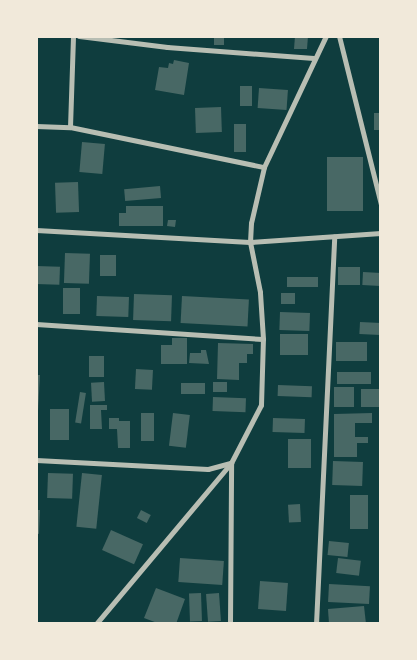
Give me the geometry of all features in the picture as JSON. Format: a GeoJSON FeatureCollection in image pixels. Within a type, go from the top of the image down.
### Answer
{"type":"FeatureCollection","features":[{"type":"Feature","properties":{"kind":"street"},"geometry":{"type":"LineString","coordinates":[[70,127],[73,36]]}},
{"type":"Feature","properties":{"kind":"street"},"geometry":{"type":"LineString","coordinates":[[79,36],[167,47],[314,58]]}},
{"type":"Feature","properties":{"kind":"street"},"geometry":{"type":"LineString","coordinates":[[96,624],[231,463],[261,405],[263,339],[260,292],[250,242],[252,223],[264,167],[326,36]]}},
{"type":"Feature","properties":{"kind":"street"},"geometry":{"type":"LineString","coordinates":[[339,36],[381,204]]}},
{"type":"Feature","properties":{"kind":"street"},"geometry":{"type":"LineString","coordinates":[[36,126],[70,127],[264,167]]}},
{"type":"Feature","properties":{"kind":"street"},"geometry":{"type":"LineString","coordinates":[[36,230],[250,242],[381,233]]}},
{"type":"Feature","properties":{"kind":"street"},"geometry":{"type":"LineString","coordinates":[[316,624],[334,236]]}},
{"type":"Feature","properties":{"kind":"street"},"geometry":{"type":"LineString","coordinates":[[36,324],[263,339]]}},
{"type":"Feature","properties":{"kind":"street"},"geometry":{"type":"LineString","coordinates":[[36,460],[208,469],[231,463]]}},
{"type":"Feature","properties":{"kind":"street"},"geometry":{"type":"LineString","coordinates":[[230,624],[231,463]]}},
{"type":"Feature","properties":{"kind":"building"},"geometry":{"type":"Polygon","coordinates":[[[214,36],[224,36],[224,45],[214,45],[214,36]]]}},
{"type":"Feature","properties":{"kind":"building"},"geometry":{"type":"Polygon","coordinates":[[[295,36],[308,36],[307,49],[294,49],[295,36]]]}},
{"type":"Feature","properties":{"kind":"building"},"geometry":{"type":"Polygon","coordinates":[[[174,60],[189,63],[184,95],[155,90],[159,67],[168,68],[169,63],[173,64],[174,60]]]}},
{"type":"Feature","properties":{"kind":"building"},"geometry":{"type":"Polygon","coordinates":[[[240,86],[252,86],[252,106],[240,106],[240,86]]]}},
{"type":"Feature","properties":{"kind":"building"},"geometry":{"type":"Polygon","coordinates":[[[259,88],[288,90],[287,110],[258,108],[259,88]]]}},
{"type":"Feature","properties":{"kind":"building"},"geometry":{"type":"Polygon","coordinates":[[[221,107],[222,132],[196,133],[195,108],[221,107]]]}},
{"type":"Feature","properties":{"kind":"building"},"geometry":{"type":"Polygon","coordinates":[[[374,113],[381,113],[381,130],[374,130],[374,113]]]}},
{"type":"Feature","properties":{"kind":"building"},"geometry":{"type":"Polygon","coordinates":[[[234,124],[246,124],[246,152],[234,152],[234,124]]]}},
{"type":"Feature","properties":{"kind":"building"},"geometry":{"type":"Polygon","coordinates":[[[82,142],[105,144],[102,174],[79,172],[82,142]]]}},
{"type":"Feature","properties":{"kind":"building"},"geometry":{"type":"Polygon","coordinates":[[[327,157],[363,157],[363,211],[327,211],[327,157]]]}},
{"type":"Feature","properties":{"kind":"building"},"geometry":{"type":"Polygon","coordinates":[[[78,182],[79,212],[56,213],[55,183],[78,182]]]}},
{"type":"Feature","properties":{"kind":"building"},"geometry":{"type":"Polygon","coordinates":[[[160,186],[161,198],[125,201],[124,189],[160,186]]]}},
{"type":"Feature","properties":{"kind":"building"},"geometry":{"type":"Polygon","coordinates":[[[126,206],[163,206],[163,226],[119,226],[119,213],[126,213],[126,206]]]}},
{"type":"Feature","properties":{"kind":"building"},"geometry":{"type":"Polygon","coordinates":[[[168,220],[176,220],[175,227],[167,226],[168,220]]]}},
{"type":"Feature","properties":{"kind":"building"},"geometry":{"type":"Polygon","coordinates":[[[65,253],[90,254],[89,284],[64,283],[65,253]]]}},
{"type":"Feature","properties":{"kind":"building"},"geometry":{"type":"Polygon","coordinates":[[[100,255],[116,255],[116,276],[100,276],[100,255]]]}},
{"type":"Feature","properties":{"kind":"building"},"geometry":{"type":"Polygon","coordinates":[[[36,266],[60,267],[59,285],[36,284],[36,266]]]}},
{"type":"Feature","properties":{"kind":"building"},"geometry":{"type":"Polygon","coordinates":[[[338,267],[360,267],[360,285],[338,285],[338,267]]]}},
{"type":"Feature","properties":{"kind":"building"},"geometry":{"type":"Polygon","coordinates":[[[363,272],[381,273],[380,286],[362,285],[363,272]]]}},
{"type":"Feature","properties":{"kind":"building"},"geometry":{"type":"Polygon","coordinates":[[[287,277],[318,277],[318,287],[287,287],[287,277]]]}},
{"type":"Feature","properties":{"kind":"building"},"geometry":{"type":"Polygon","coordinates":[[[63,288],[80,288],[80,314],[63,314],[63,288]]]}},
{"type":"Feature","properties":{"kind":"building"},"geometry":{"type":"Polygon","coordinates":[[[281,293],[295,293],[295,304],[281,304],[281,293]]]}},
{"type":"Feature","properties":{"kind":"building"},"geometry":{"type":"Polygon","coordinates":[[[134,294],[172,295],[171,321],[133,320],[134,294]]]}},
{"type":"Feature","properties":{"kind":"building"},"geometry":{"type":"Polygon","coordinates":[[[97,296],[129,297],[128,317],[96,316],[97,296]]]}},
{"type":"Feature","properties":{"kind":"building"},"geometry":{"type":"Polygon","coordinates":[[[182,296],[249,300],[247,326],[181,323],[182,296]]]}},
{"type":"Feature","properties":{"kind":"building"},"geometry":{"type":"Polygon","coordinates":[[[280,312],[310,313],[309,331],[279,330],[280,312]]]}},
{"type":"Feature","properties":{"kind":"building"},"geometry":{"type":"Polygon","coordinates":[[[360,322],[381,323],[380,335],[359,334],[360,322]]]}},
{"type":"Feature","properties":{"kind":"building"},"geometry":{"type":"Polygon","coordinates":[[[280,334],[308,334],[308,355],[280,355],[280,334]]]}},
{"type":"Feature","properties":{"kind":"building"},"geometry":{"type":"Polygon","coordinates":[[[172,338],[187,338],[187,364],[161,364],[161,345],[172,345],[172,338]]]}},
{"type":"Feature","properties":{"kind":"building"},"geometry":{"type":"Polygon","coordinates":[[[336,342],[367,342],[367,361],[336,361],[336,342]]]}},
{"type":"Feature","properties":{"kind":"building"},"geometry":{"type":"Polygon","coordinates":[[[218,343],[253,344],[253,354],[247,354],[247,363],[239,363],[239,380],[217,379],[218,343]]]}},
{"type":"Feature","properties":{"kind":"building"},"geometry":{"type":"Polygon","coordinates":[[[201,350],[206,350],[209,364],[189,363],[190,353],[201,353],[201,350]]]}},
{"type":"Feature","properties":{"kind":"building"},"geometry":{"type":"Polygon","coordinates":[[[89,356],[104,356],[104,377],[89,377],[89,356]]]}},
{"type":"Feature","properties":{"kind":"building"},"geometry":{"type":"Polygon","coordinates":[[[136,369],[153,370],[152,390],[135,389],[136,369]]]}},
{"type":"Feature","properties":{"kind":"building"},"geometry":{"type":"Polygon","coordinates":[[[337,372],[371,372],[371,384],[337,384],[337,372]]]}},
{"type":"Feature","properties":{"kind":"building"},"geometry":{"type":"Polygon","coordinates":[[[36,375],[40,375],[38,411],[36,411],[36,375]]]}},
{"type":"Feature","properties":{"kind":"building"},"geometry":{"type":"Polygon","coordinates":[[[104,382],[105,401],[92,402],[91,383],[104,382]]]}},
{"type":"Feature","properties":{"kind":"building"},"geometry":{"type":"Polygon","coordinates":[[[213,382],[227,382],[227,392],[213,392],[213,382]]]}},
{"type":"Feature","properties":{"kind":"building"},"geometry":{"type":"Polygon","coordinates":[[[181,383],[205,383],[205,394],[181,394],[181,383]]]}},
{"type":"Feature","properties":{"kind":"building"},"geometry":{"type":"Polygon","coordinates":[[[278,385],[312,386],[312,397],[278,396],[278,385]]]}},
{"type":"Feature","properties":{"kind":"building"},"geometry":{"type":"Polygon","coordinates":[[[334,387],[354,387],[354,407],[334,407],[334,387]]]}},
{"type":"Feature","properties":{"kind":"building"},"geometry":{"type":"Polygon","coordinates":[[[361,389],[381,389],[381,407],[361,407],[361,389]]]}},
{"type":"Feature","properties":{"kind":"building"},"geometry":{"type":"Polygon","coordinates":[[[80,392],[86,393],[81,424],[75,423],[80,392]]]}},
{"type":"Feature","properties":{"kind":"building"},"geometry":{"type":"Polygon","coordinates":[[[213,397],[246,398],[245,412],[213,411],[213,397]]]}},
{"type":"Feature","properties":{"kind":"building"},"geometry":{"type":"Polygon","coordinates":[[[90,405],[107,405],[107,410],[101,410],[102,429],[90,429],[90,405]]]}},
{"type":"Feature","properties":{"kind":"building"},"geometry":{"type":"Polygon","coordinates":[[[50,409],[69,409],[69,440],[50,440],[50,409]]]}},
{"type":"Feature","properties":{"kind":"building"},"geometry":{"type":"Polygon","coordinates":[[[141,413],[154,413],[154,441],[141,441],[141,413]]]}},
{"type":"Feature","properties":{"kind":"building"},"geometry":{"type":"Polygon","coordinates":[[[173,413],[190,415],[186,448],[169,446],[173,413]]]}},
{"type":"Feature","properties":{"kind":"building"},"geometry":{"type":"Polygon","coordinates":[[[372,413],[372,423],[355,423],[355,437],[368,437],[368,443],[357,443],[357,457],[334,457],[334,414],[372,413]]]}},
{"type":"Feature","properties":{"kind":"building"},"geometry":{"type":"Polygon","coordinates":[[[109,418],[119,418],[119,421],[130,421],[130,448],[118,448],[117,429],[109,429],[109,418]]]}},
{"type":"Feature","properties":{"kind":"building"},"geometry":{"type":"Polygon","coordinates":[[[273,418],[305,419],[304,433],[273,432],[273,418]]]}},
{"type":"Feature","properties":{"kind":"building"},"geometry":{"type":"Polygon","coordinates":[[[288,439],[311,439],[311,468],[288,468],[288,439]]]}},
{"type":"Feature","properties":{"kind":"building"},"geometry":{"type":"Polygon","coordinates":[[[333,461],[363,462],[362,486],[332,485],[333,461]]]}},
{"type":"Feature","properties":{"kind":"building"},"geometry":{"type":"Polygon","coordinates":[[[48,473],[73,474],[72,499],[47,498],[48,473]]]}},
{"type":"Feature","properties":{"kind":"building"},"geometry":{"type":"Polygon","coordinates":[[[82,473],[102,475],[96,529],[76,527],[82,473]]]}},
{"type":"Feature","properties":{"kind":"building"},"geometry":{"type":"Polygon","coordinates":[[[350,495],[368,495],[368,529],[350,529],[350,495]]]}},
{"type":"Feature","properties":{"kind":"building"},"geometry":{"type":"Polygon","coordinates":[[[300,504],[301,522],[289,523],[288,505],[300,504]]]}},
{"type":"Feature","properties":{"kind":"building"},"geometry":{"type":"Polygon","coordinates":[[[36,510],[40,510],[39,534],[36,533],[36,510]]]}},
{"type":"Feature","properties":{"kind":"building"},"geometry":{"type":"Polygon","coordinates":[[[141,510],[151,515],[147,523],[137,518],[141,510]]]}},
{"type":"Feature","properties":{"kind":"building"},"geometry":{"type":"Polygon","coordinates":[[[111,530],[143,544],[134,564],[102,550],[111,530]]]}},
{"type":"Feature","properties":{"kind":"building"},"geometry":{"type":"Polygon","coordinates":[[[329,541],[349,543],[347,557],[328,555],[329,541]]]}},
{"type":"Feature","properties":{"kind":"building"},"geometry":{"type":"Polygon","coordinates":[[[180,558],[224,561],[222,585],[178,582],[180,558]]]}},
{"type":"Feature","properties":{"kind":"building"},"geometry":{"type":"Polygon","coordinates":[[[338,558],[361,561],[359,576],[336,573],[338,558]]]}},
{"type":"Feature","properties":{"kind":"building"},"geometry":{"type":"Polygon","coordinates":[[[260,581],[288,583],[286,611],[258,609],[260,581]]]}},
{"type":"Feature","properties":{"kind":"building"},"geometry":{"type":"Polygon","coordinates":[[[329,584],[370,586],[369,604],[328,602],[329,584]]]}},
{"type":"Feature","properties":{"kind":"building"},"geometry":{"type":"Polygon","coordinates":[[[156,588],[185,599],[176,624],[160,624],[144,618],[156,588]]]}},
{"type":"Feature","properties":{"kind":"building"},"geometry":{"type":"Polygon","coordinates":[[[189,593],[201,593],[202,621],[190,621],[189,593]]]}},
{"type":"Feature","properties":{"kind":"building"},"geometry":{"type":"Polygon","coordinates":[[[219,593],[221,621],[208,622],[206,594],[219,593]]]}},
{"type":"Feature","properties":{"kind":"building"},"geometry":{"type":"Polygon","coordinates":[[[364,606],[366,624],[329,624],[328,609],[364,606]]]}}]}
